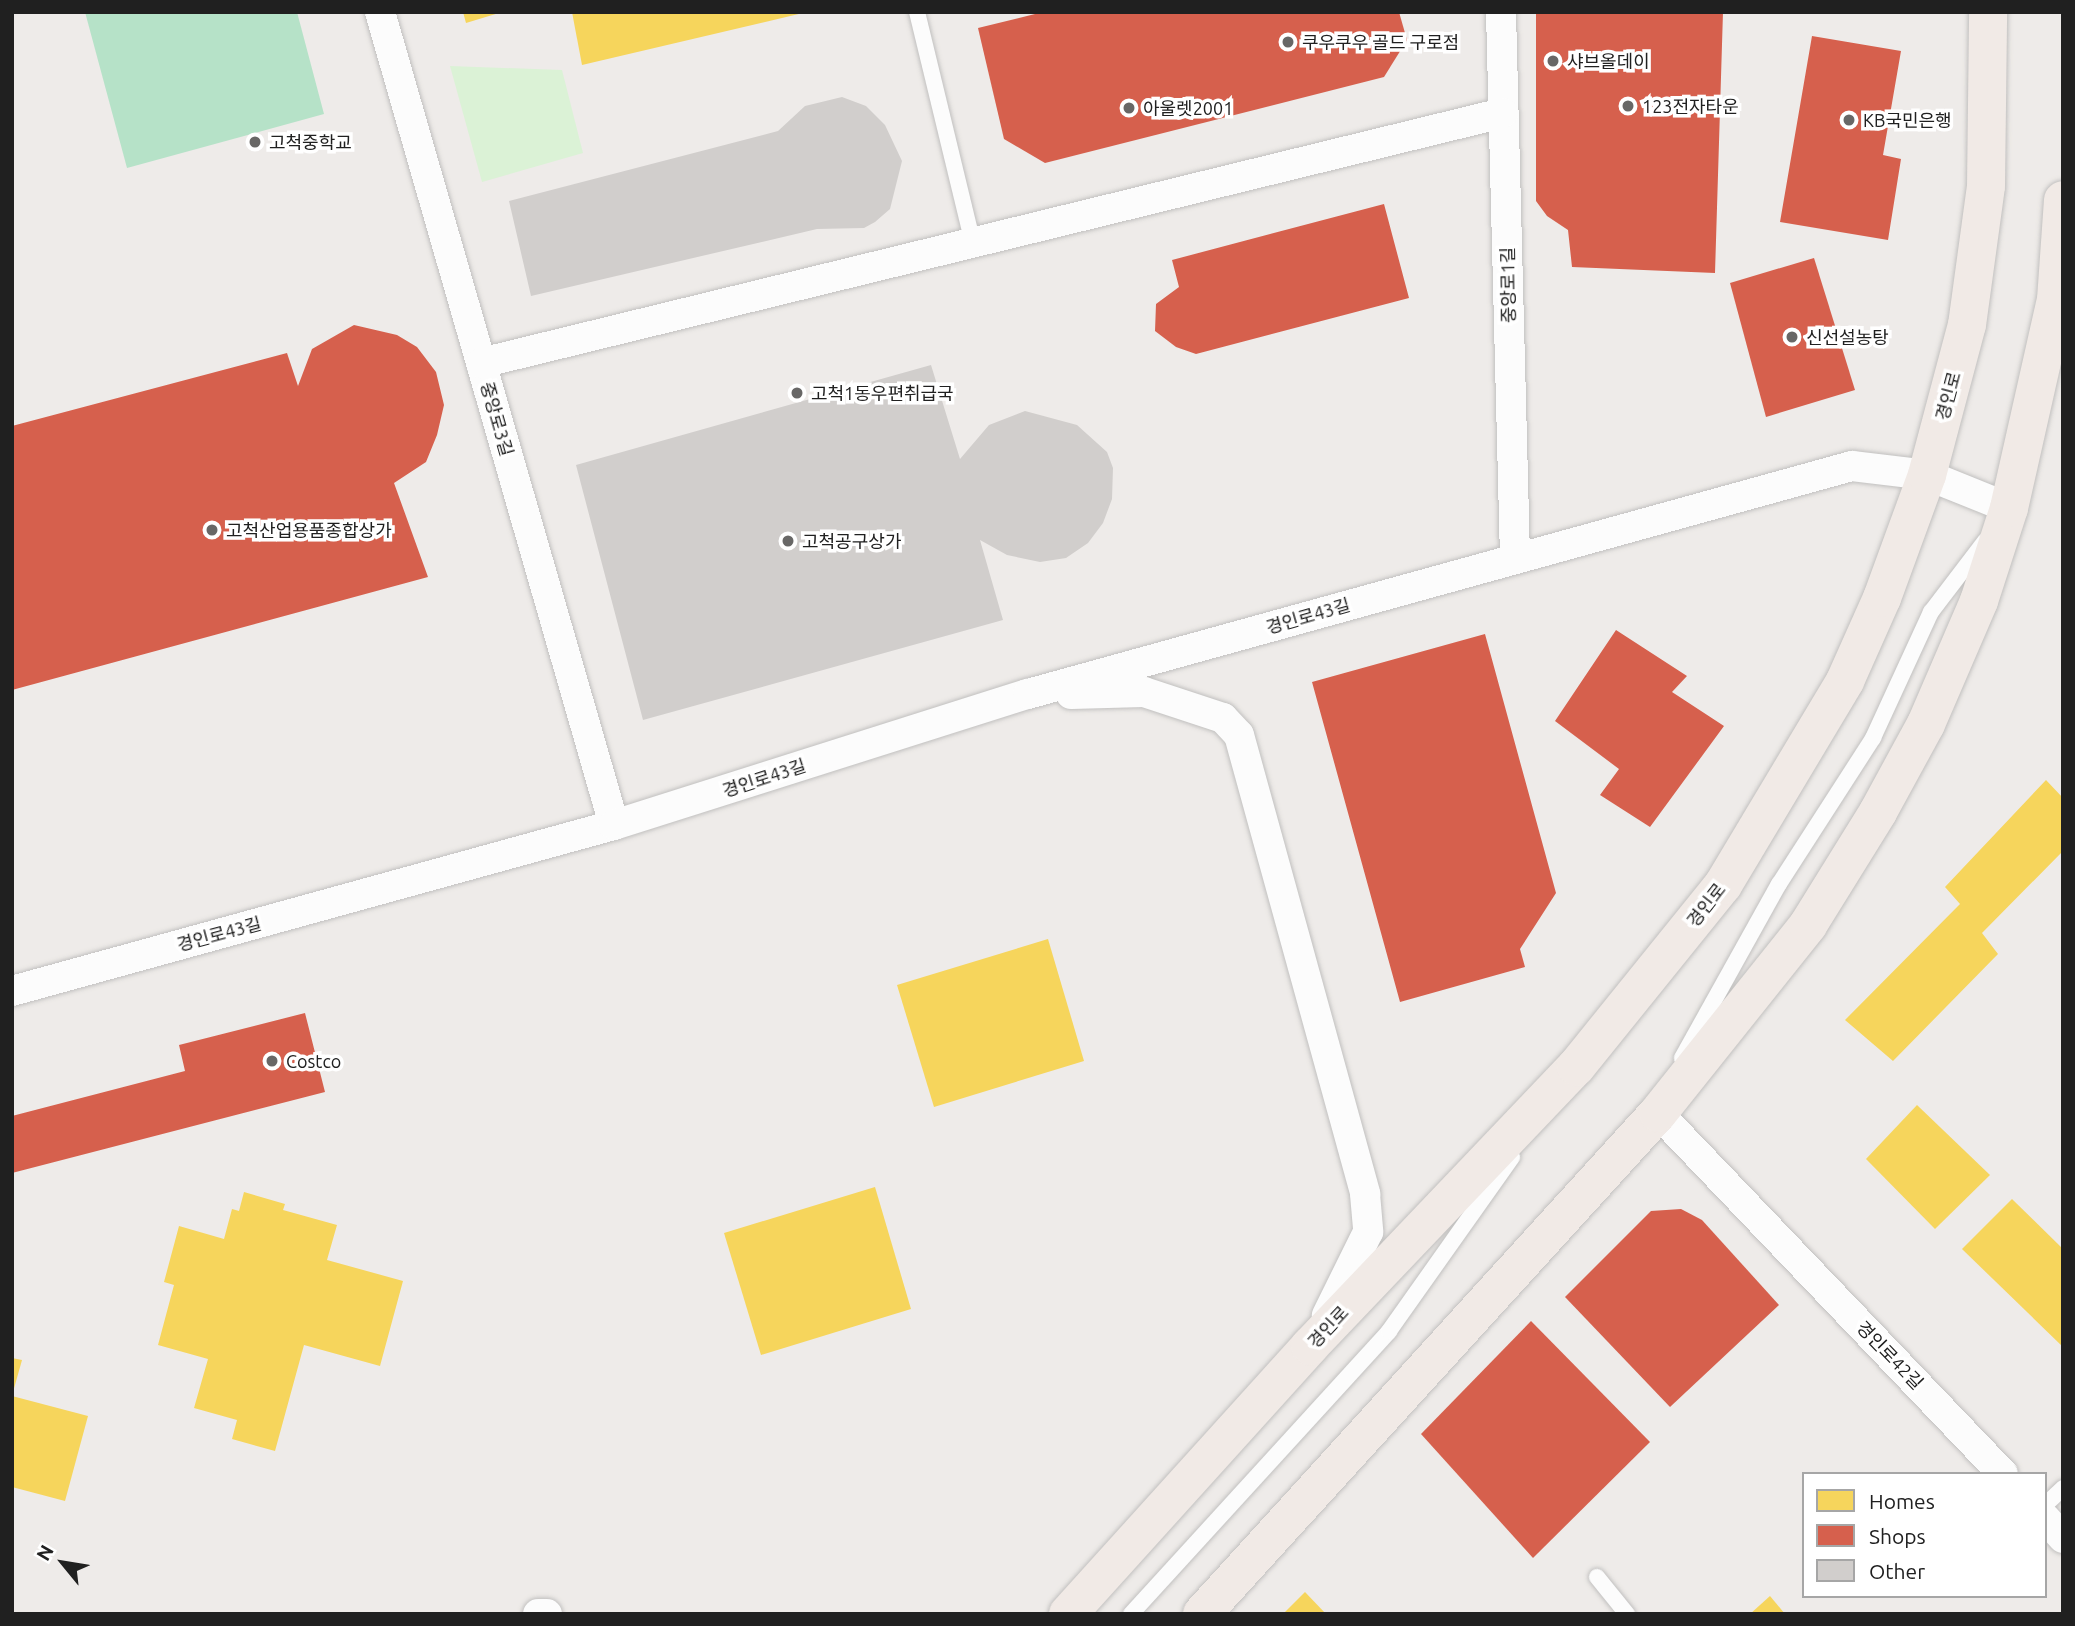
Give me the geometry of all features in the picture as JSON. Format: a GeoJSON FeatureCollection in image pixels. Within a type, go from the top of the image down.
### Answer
{"type":"FeatureCollection","features":[{"type":"Feature","properties":{"kind":"main road","name":"경인로"},"geometry":{"type":"LineString","coordinates":[[1068,1614],[1310,1346],[1576,1067],[1723,885],[1769,814],[1845,681],[1882,598],[1927,475],[1967,325],[1986,186],[1988,12]]}},
{"type":"Feature","properties":{"kind":"main road"},"geometry":{"type":"LineString","coordinates":[[1202,1614],[1648,1125],[1808,925],[1878,812],[1926,724],[1953,663],[1979,601],[2009,508],[2056,300],[2063,200]]}},
{"type":"Feature","properties":{"kind":"street","name":"중앙로3길"},"geometry":{"type":"LineString","coordinates":[[380,12],[614,825]]}},
{"type":"Feature","properties":{"kind":"street","name":"중앙로1길"},"geometry":{"type":"LineString","coordinates":[[1501,12],[1515,558]]}},
{"type":"Feature","properties":{"kind":"street"},"geometry":{"type":"LineString","coordinates":[[481,363],[1503,113]]}},
{"type":"Feature","properties":{"kind":"street","name":"경인로43길"},"geometry":{"type":"LineString","coordinates":[[12,991],[614,825],[1028,694],[1852,466],[1927,475],[2009,508]]}},
{"type":"Feature","properties":{"kind":"street"},"geometry":{"type":"LineString","coordinates":[[1028,694],[1144,692],[1223,718],[1239,735],[1365,1194],[1367,1232],[1310,1346]]}},
{"type":"Feature","properties":{"kind":"street","name":"경인로42길"},"geometry":{"type":"LineString","coordinates":[[1648,1125],[1777,1236],[2001,1472]]}},
{"type":"Feature","properties":{"kind":"street"},"geometry":{"type":"LineString","coordinates":[[2047,1520],[2063,1538]]}},
{"type":"Feature","properties":{"kind":"street"},"geometry":{"type":"LineString","coordinates":[[538,1614],[547,1614]]}},
{"type":"Feature","properties":{"kind":"lane"},"geometry":{"type":"LineString","coordinates":[[918,12],[973,244]]}},
{"type":"Feature","properties":{"kind":"lane"},"geometry":{"type":"LineString","coordinates":[[1131,1614],[1389,1331],[1576,1067]]}},
{"type":"Feature","properties":{"kind":"lane"},"geometry":{"type":"LineString","coordinates":[[2047,1503],[2063,1488]]}},
{"type":"Feature","properties":{"kind":"lane"},"geometry":{"type":"LineString","coordinates":[[1597,1577],[1626,1614]]}},
{"type":"Feature","properties":{"kind":"green space"},"geometry":{"type":"Polygon","coordinates":[[[85,12],[297,12],[324,114],[127,168],[85,12]]]}},
{"type":"Feature","properties":{"kind":"green space"},"geometry":{"type":"Polygon","coordinates":[[[450,66],[562,70],[583,153],[482,182],[450,66]]]}},
{"type":"Feature","properties":{"kind":"building: Homes"},"geometry":{"type":"Polygon","coordinates":[[[463,12],[499,12],[499,13],[466,23],[463,12]]]}},
{"type":"Feature","properties":{"kind":"building: Homes"},"geometry":{"type":"Polygon","coordinates":[[[572,12],[803,12],[803,13],[582,65],[572,12]]]}},
{"type":"Feature","properties":{"kind":"building: Homes"},"geometry":{"type":"Polygon","coordinates":[[[2046,780],[2063,798],[2063,851],[1982,933],[1998,954],[1893,1061],[1845,1020],[1960,904],[1945,887],[2046,780]]]}},
{"type":"Feature","properties":{"kind":"building: Homes"},"geometry":{"type":"Polygon","coordinates":[[[1048,939],[1084,1061],[934,1107],[897,985],[1048,939]]]}},
{"type":"Feature","properties":{"kind":"building: Homes"},"geometry":{"type":"Polygon","coordinates":[[[1917,1105],[1990,1175],[1935,1229],[1866,1159],[1917,1105]]]}},
{"type":"Feature","properties":{"kind":"building: Homes"},"geometry":{"type":"Polygon","coordinates":[[[875,1187],[911,1309],[761,1355],[724,1233],[875,1187]]]}},
{"type":"Feature","properties":{"kind":"building: Homes"},"geometry":{"type":"Polygon","coordinates":[[[244,1192],[285,1204],[283,1210],[337,1225],[327,1260],[403,1281],[380,1366],[304,1345],[275,1451],[232,1439],[237,1420],[194,1408],[208,1359],[158,1345],[174,1285],[164,1282],[179,1226],[224,1239],[232,1209],[239,1211],[244,1192]]]}},
{"type":"Feature","properties":{"kind":"building: Homes"},"geometry":{"type":"Polygon","coordinates":[[[2012,1199],[2063,1249],[2063,1347],[1962,1249],[2012,1199]]]}},
{"type":"Feature","properties":{"kind":"building: Homes"},"geometry":{"type":"Polygon","coordinates":[[[12,1358],[22,1360],[13,1392],[12,1392],[12,1358]]]}},
{"type":"Feature","properties":{"kind":"building: Homes"},"geometry":{"type":"Polygon","coordinates":[[[12,1396],[88,1416],[65,1501],[12,1487],[12,1396]]]}},
{"type":"Feature","properties":{"kind":"building: Homes"},"geometry":{"type":"Polygon","coordinates":[[[1305,1592],[1326,1614],[1283,1614],[1305,1592]]]}},
{"type":"Feature","properties":{"kind":"building: Homes"},"geometry":{"type":"Polygon","coordinates":[[[1770,1596],[1785,1614],[1750,1614],[1770,1596]]]}},
{"type":"Feature","properties":{"kind":"building: Shops","name":"아울렛2001"},"geometry":{"type":"Polygon","coordinates":[[[1043,12],[1399,12],[1407,40],[1384,77],[1045,163],[1004,139],[978,28],[1043,12]]]}},
{"type":"Feature","properties":{"kind":"building: Shops","name":"123전자타운"},"geometry":{"type":"Polygon","coordinates":[[[1536,12],[1723,12],[1715,273],[1572,267],[1568,230],[1547,216],[1536,201],[1536,12]]]}},
{"type":"Feature","properties":{"kind":"building: Shops"},"geometry":{"type":"Polygon","coordinates":[[[1812,36],[1901,51],[1883,155],[1901,159],[1888,240],[1780,222],[1812,36]]]}},
{"type":"Feature","properties":{"kind":"building: Shops"},"geometry":{"type":"Polygon","coordinates":[[[1384,204],[1409,298],[1196,354],[1176,347],[1155,331],[1156,304],[1179,287],[1172,260],[1384,204]]]}},
{"type":"Feature","properties":{"kind":"building: Shops","name":"신선설농탕"},"geometry":{"type":"Polygon","coordinates":[[[1814,258],[1855,390],[1766,417],[1730,283],[1814,258]]]}},
{"type":"Feature","properties":{"kind":"building: Shops","name":"고척산업용품종합상가"},"geometry":{"type":"Polygon","coordinates":[[[354,325],[397,335],[417,347],[436,372],[444,405],[437,435],[426,462],[394,483],[428,577],[12,690],[12,426],[287,353],[298,386],[312,349],[354,325]]]}},
{"type":"Feature","properties":{"kind":"building: Shops"},"geometry":{"type":"Polygon","coordinates":[[[1616,630],[1687,676],[1672,692],[1724,726],[1650,827],[1600,795],[1619,769],[1555,721],[1616,630]]]}},
{"type":"Feature","properties":{"kind":"building: Shops"},"geometry":{"type":"Polygon","coordinates":[[[1485,634],[1556,893],[1520,949],[1525,967],[1400,1002],[1312,682],[1485,634]]]}},
{"type":"Feature","properties":{"kind":"building: Shops"},"geometry":{"type":"Polygon","coordinates":[[[305,1013],[325,1092],[12,1173],[12,1116],[185,1071],[179,1045],[305,1013]]]}},
{"type":"Feature","properties":{"kind":"building: Shops"},"geometry":{"type":"Polygon","coordinates":[[[1681,1209],[1702,1220],[1779,1305],[1670,1407],[1565,1297],[1651,1211],[1681,1209]]]}},
{"type":"Feature","properties":{"kind":"building: Shops"},"geometry":{"type":"Polygon","coordinates":[[[1531,1321],[1650,1442],[1533,1558],[1421,1434],[1531,1321]]]}},
{"type":"Feature","properties":{"kind":"building: Other"},"geometry":{"type":"Polygon","coordinates":[[[842,97],[866,106],[885,125],[902,161],[890,209],[875,222],[864,228],[817,229],[531,296],[509,201],[778,131],[805,106],[842,97]]]}},
{"type":"Feature","properties":{"kind":"building: Other","name":"고척공구상가"},"geometry":{"type":"Polygon","coordinates":[[[931,365],[960,459],[989,425],[1025,411],[1077,425],[1107,452],[1113,468],[1112,499],[1103,523],[1088,543],[1066,558],[1040,562],[1007,555],[980,540],[1003,620],[643,720],[576,465],[931,365]]]}},
{"type":"Feature","properties":{"kind":"place","name":"쿠우쿠우 골드 구로점"},"geometry":{"type":"Point","coordinates":[1288,42]}},
{"type":"Feature","properties":{"kind":"place","name":"샤브올데이"},"geometry":{"type":"Point","coordinates":[1553,61]}},
{"type":"Feature","properties":{"kind":"place","name":"123전자타운"},"geometry":{"type":"Point","coordinates":[1628,106]}},
{"type":"Feature","properties":{"kind":"place","name":"아울렛2001"},"geometry":{"type":"Point","coordinates":[1129,108]}},
{"type":"Feature","properties":{"kind":"place","name":"KB국민은행"},"geometry":{"type":"Point","coordinates":[1849,120]}},
{"type":"Feature","properties":{"kind":"place","name":"고척중학교"},"geometry":{"type":"Point","coordinates":[255,142]}},
{"type":"Feature","properties":{"kind":"place","name":"신선설농탕"},"geometry":{"type":"Point","coordinates":[1792,337]}},
{"type":"Feature","properties":{"kind":"place","name":"고척1동우편취급국"},"geometry":{"type":"Point","coordinates":[797,393]}},
{"type":"Feature","properties":{"kind":"place","name":"고척산업용품종합상가"},"geometry":{"type":"Point","coordinates":[212,530]}},
{"type":"Feature","properties":{"kind":"place","name":"고척공구상가"},"geometry":{"type":"Point","coordinates":[788,541]}},
{"type":"Feature","properties":{"kind":"place","name":"Costco"},"geometry":{"type":"Point","coordinates":[272,1061]}}]}
